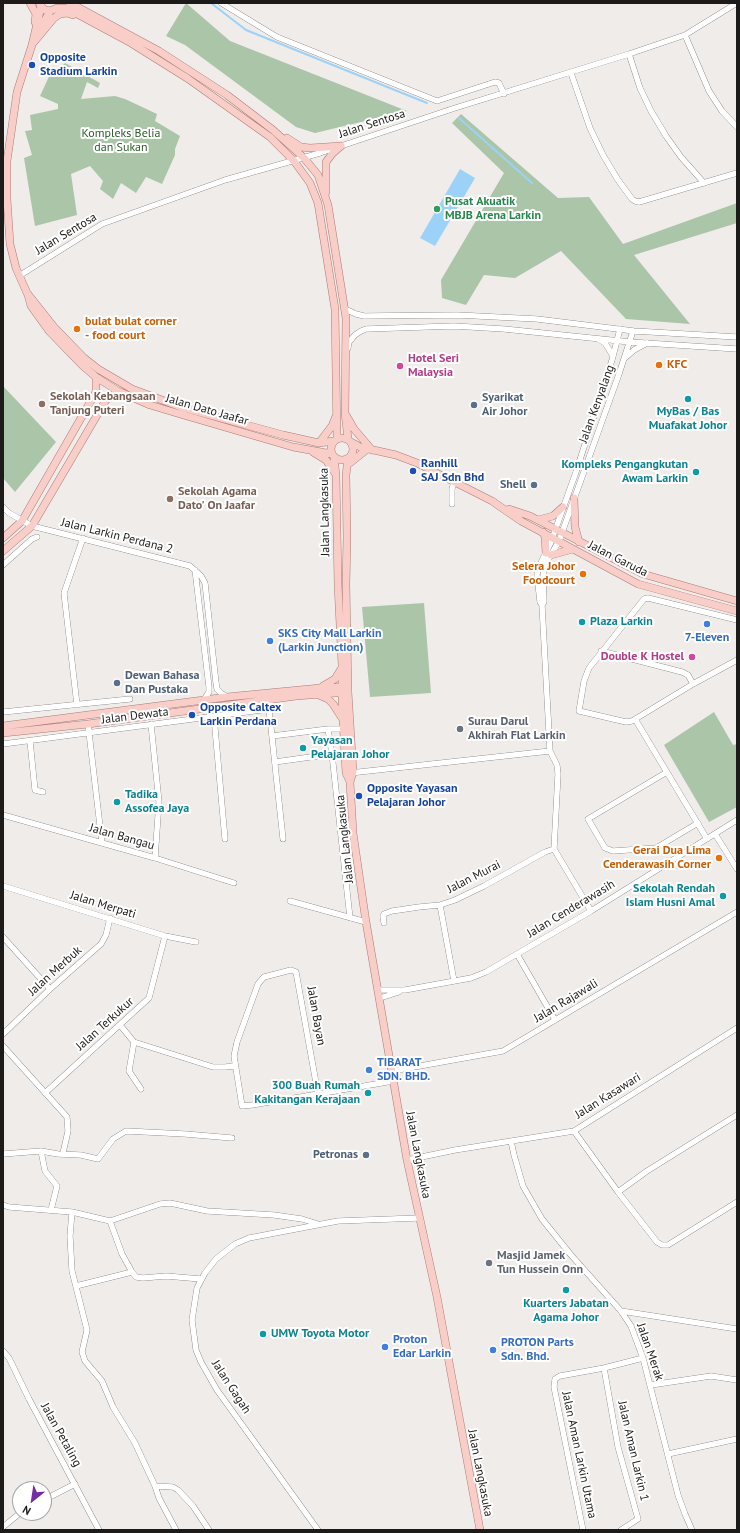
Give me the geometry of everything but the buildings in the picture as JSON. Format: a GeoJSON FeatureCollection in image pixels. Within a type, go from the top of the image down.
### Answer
{"type":"FeatureCollection","features":[{"type":"Feature","properties":{"kind":"main road"},"geometry":{"type":"LineString","coordinates":[[30,3],[36,14],[33,42]]}},
{"type":"Feature","properties":{"kind":"main road"},"geometry":{"type":"LineString","coordinates":[[70,3],[188,78],[257,126],[294,161],[310,183],[318,203],[335,310],[336,440]]}},
{"type":"Feature","properties":{"kind":"main road"},"geometry":{"type":"LineString","coordinates":[[76,3],[96,20]]}},
{"type":"Feature","properties":{"kind":"main road"},"geometry":{"type":"LineString","coordinates":[[40,5],[50,11],[59,6],[66,8],[96,20],[159,51],[227,95],[273,130],[304,158],[318,175],[326,198],[345,309],[345,413],[353,449],[350,458]]}},
{"type":"Feature","properties":{"kind":"main road","name":"Jalan Dato Jaafar"},"geometry":{"type":"LineString","coordinates":[[40,5],[33,42],[17,92],[7,162],[8,223],[12,251],[19,276],[28,293],[54,327],[84,358],[98,369],[132,389],[190,409],[276,433],[320,443],[336,440]]}},
{"type":"Feature","properties":{"kind":"main road","name":"Jalan Dato Jaafar"},"geometry":{"type":"LineString","coordinates":[[33,42],[50,11]]}},
{"type":"Feature","properties":{"kind":"main road"},"geometry":{"type":"LineString","coordinates":[[33,42],[54,18],[60,14],[67,13],[96,20]]}},
{"type":"Feature","properties":{"kind":"main road"},"geometry":{"type":"LineString","coordinates":[[273,130],[301,146],[310,148],[341,146]]}},
{"type":"Feature","properties":{"kind":"main road"},"geometry":{"type":"LineString","coordinates":[[326,198],[326,162],[341,146]]}},
{"type":"Feature","properties":{"kind":"main road","name":"Jalan Dato Jaafar"},"geometry":{"type":"LineString","coordinates":[[28,293],[31,306],[48,331],[74,358],[96,377],[118,391],[150,405],[333,456]]}},
{"type":"Feature","properties":{"kind":"main road"},"geometry":{"type":"LineString","coordinates":[[3,538],[22,521],[96,392],[96,377]]}},
{"type":"Feature","properties":{"kind":"main road"},"geometry":{"type":"LineString","coordinates":[[3,551],[32,526],[106,400],[118,391]]}},
{"type":"Feature","properties":{"kind":"main road"},"geometry":{"type":"LineString","coordinates":[[345,413],[354,429],[372,450]]}},
{"type":"Feature","properties":{"kind":"main road"},"geometry":{"type":"LineString","coordinates":[[320,443],[332,426],[337,414]]}},
{"type":"Feature","properties":{"kind":"main road"},"geometry":{"type":"LineString","coordinates":[[350,441],[341,438],[336,440],[330,447],[333,456],[341,461],[372,450]]}},
{"type":"Feature","properties":{"kind":"main road","name":"Jalan Garuda"},"geometry":{"type":"LineString","coordinates":[[350,441],[360,447],[396,455],[414,462],[499,505],[538,520],[643,574],[737,601]]}},
{"type":"Feature","properties":{"kind":"main road"},"geometry":{"type":"LineString","coordinates":[[309,450],[326,460],[336,475]]}},
{"type":"Feature","properties":{"kind":"main road"},"geometry":{"type":"LineString","coordinates":[[346,468],[355,458],[372,450]]}},
{"type":"Feature","properties":{"kind":"main road","name":"Jalan Langkasuka"},"geometry":{"type":"LineString","coordinates":[[333,456],[336,475],[338,585],[342,665],[345,690],[353,833],[366,922],[379,990],[407,1160],[437,1297],[480,1530]]}},
{"type":"Feature","properties":{"kind":"main road","name":"Jalan Langkasuka"},"geometry":{"type":"LineString","coordinates":[[350,458],[346,468],[345,690],[343,720],[350,773]]}},
{"type":"Feature","properties":{"kind":"main road"},"geometry":{"type":"LineString","coordinates":[[574,498],[575,527],[579,542]]}},
{"type":"Feature","properties":{"kind":"main road","name":"Jalan Garuda"},"geometry":{"type":"LineString","coordinates":[[499,505],[521,521],[638,584],[737,611]]}},
{"type":"Feature","properties":{"kind":"main road"},"geometry":{"type":"LineString","coordinates":[[538,520],[553,516],[563,507]]}},
{"type":"Feature","properties":{"kind":"main road"},"geometry":{"type":"LineString","coordinates":[[543,532],[549,554],[574,549]]}},
{"type":"Feature","properties":{"kind":"main road"},"geometry":{"type":"LineString","coordinates":[[320,688],[335,679],[342,665]]}},
{"type":"Feature","properties":{"kind":"main road"},"geometry":{"type":"LineString","coordinates":[[3,726],[227,697],[320,688],[345,690]]}},
{"type":"Feature","properties":{"kind":"main road"},"geometry":{"type":"LineString","coordinates":[[3,733],[88,724],[345,690]]}},
{"type":"Feature","properties":{"kind":"main road"},"geometry":{"type":"LineString","coordinates":[[313,695],[322,696],[328,699],[338,710],[343,720]]}},
{"type":"Feature","properties":{"kind":"main road"},"geometry":{"type":"LineString","coordinates":[[147,708],[148,716]]}},
{"type":"Feature","properties":{"kind":"street"},"geometry":{"type":"LineString","coordinates":[[221,3],[277,37],[437,101],[495,82],[499,83],[504,94]]}},
{"type":"Feature","properties":{"kind":"street","name":"Jalan Sentosa"},"geometry":{"type":"LineString","coordinates":[[19,276],[102,224],[225,180],[304,158],[685,35],[737,4]]}},
{"type":"Feature","properties":{"kind":"street"},"geometry":{"type":"LineString","coordinates":[[685,35],[710,91],[722,111],[737,127]]}},
{"type":"Feature","properties":{"kind":"street"},"geometry":{"type":"LineString","coordinates":[[629,54],[640,88],[651,111],[681,157],[704,183]]}},
{"type":"Feature","properties":{"kind":"street"},"geometry":{"type":"LineString","coordinates":[[571,73],[590,128],[603,156],[618,180],[635,201],[639,202],[737,173]]}},
{"type":"Feature","properties":{"kind":"street"},"geometry":{"type":"LineString","coordinates":[[345,309],[364,316],[457,315],[537,319],[633,331],[737,337]]}},
{"type":"Feature","properties":{"kind":"street"},"geometry":{"type":"LineString","coordinates":[[346,360],[349,342],[361,330],[454,326],[630,342],[650,342],[737,349]]}},
{"type":"Feature","properties":{"kind":"street","name":"Jalan Kenyalang"},"geometry":{"type":"LineString","coordinates":[[559,531],[563,507],[576,472],[613,356],[620,329]]}},
{"type":"Feature","properties":{"kind":"street","name":"Jalan Kenyalang"},"geometry":{"type":"LineString","coordinates":[[554,849],[558,774],[557,765],[550,751],[542,605],[544,602],[544,569],[549,554],[574,498],[633,331]]}},
{"type":"Feature","properties":{"kind":"street"},"geometry":{"type":"LineString","coordinates":[[717,336],[717,347]]}},
{"type":"Feature","properties":{"kind":"street"},"geometry":{"type":"LineString","coordinates":[[596,338],[610,348],[613,356]]}},
{"type":"Feature","properties":{"kind":"street"},"geometry":{"type":"LineString","coordinates":[[624,358],[634,350],[650,342]]}},
{"type":"Feature","properties":{"kind":"street"},"geometry":{"type":"LineString","coordinates":[[452,504],[452,489],[454,482]]}},
{"type":"Feature","properties":{"kind":"street","name":"Jalan Larkin Perdana 2"},"geometry":{"type":"LineString","coordinates":[[3,507],[9,513],[32,526],[183,563],[195,570]]}},
{"type":"Feature","properties":{"kind":"street"},"geometry":{"type":"LineString","coordinates":[[3,565],[32,539],[37,537]]}},
{"type":"Feature","properties":{"kind":"street"},"geometry":{"type":"LineString","coordinates":[[77,705],[72,674],[64,593],[82,538]]}},
{"type":"Feature","properties":{"kind":"street"},"geometry":{"type":"LineString","coordinates":[[195,570],[205,582],[217,689],[220,693],[227,697]]}},
{"type":"Feature","properties":{"kind":"street"},"geometry":{"type":"LineString","coordinates":[[195,570],[209,687],[203,701]]}},
{"type":"Feature","properties":{"kind":"street"},"geometry":{"type":"LineString","coordinates":[[652,588],[648,598],[644,600],[601,651],[587,671],[579,711],[626,722],[635,719],[693,684],[737,660]]}},
{"type":"Feature","properties":{"kind":"street"},"geometry":{"type":"LineString","coordinates":[[648,598],[737,620]]}},
{"type":"Feature","properties":{"kind":"street"},"geometry":{"type":"LineString","coordinates":[[601,651],[682,672],[688,675],[693,684]]}},
{"type":"Feature","properties":{"kind":"street"},"geometry":{"type":"LineString","coordinates":[[3,712],[130,699]]}},
{"type":"Feature","properties":{"kind":"street"},"geometry":{"type":"LineString","coordinates":[[270,699],[269,709],[283,839]]}},
{"type":"Feature","properties":{"kind":"street","name":"Jalan Dewata"},"geometry":{"type":"LineString","coordinates":[[3,744],[269,709]]}},
{"type":"Feature","properties":{"kind":"street"},"geometry":{"type":"LineString","coordinates":[[214,717],[225,839]]}},
{"type":"Feature","properties":{"kind":"street"},"geometry":{"type":"LineString","coordinates":[[635,719],[707,839]]}},
{"type":"Feature","properties":{"kind":"street"},"geometry":{"type":"LineString","coordinates":[[88,724],[102,843]]}},
{"type":"Feature","properties":{"kind":"street"},"geometry":{"type":"LineString","coordinates":[[151,724],[159,802],[155,858]]}},
{"type":"Feature","properties":{"kind":"street"},"geometry":{"type":"LineString","coordinates":[[272,736],[328,729],[344,729]]}},
{"type":"Feature","properties":{"kind":"street"},"geometry":{"type":"LineString","coordinates":[[328,729],[350,918]]}},
{"type":"Feature","properties":{"kind":"street"},"geometry":{"type":"LineString","coordinates":[[30,741],[35,790],[43,792]]}},
{"type":"Feature","properties":{"kind":"street"},"geometry":{"type":"LineString","coordinates":[[350,773],[550,751]]}},
{"type":"Feature","properties":{"kind":"street"},"geometry":{"type":"LineString","coordinates":[[275,762],[332,754]]}},
{"type":"Feature","properties":{"kind":"street"},"geometry":{"type":"LineString","coordinates":[[667,772],[588,819],[605,848],[613,851],[656,848],[698,823]]}},
{"type":"Feature","properties":{"kind":"street","name":"Jalan Bangau"},"geometry":{"type":"LineString","coordinates":[[3,815],[155,858],[234,883]]}},
{"type":"Feature","properties":{"kind":"street","name":"Jalan Cenderawasih"},"geometry":{"type":"LineString","coordinates":[[380,998],[405,990],[471,978],[486,972],[591,911],[737,820]]}},
{"type":"Feature","properties":{"kind":"street"},"geometry":{"type":"LineString","coordinates":[[715,834],[737,869]]}},
{"type":"Feature","properties":{"kind":"street"},"geometry":{"type":"LineString","coordinates":[[554,849],[591,911]]}},
{"type":"Feature","properties":{"kind":"street","name":"Jalan Murai"},"geometry":{"type":"LineString","coordinates":[[384,923],[383,915],[392,911],[419,906],[440,905],[455,900],[484,886],[545,852],[554,849]]}},
{"type":"Feature","properties":{"kind":"street","name":"Jalan Merpati"},"geometry":{"type":"LineString","coordinates":[[3,886],[165,936],[196,942]]}},
{"type":"Feature","properties":{"kind":"street"},"geometry":{"type":"LineString","coordinates":[[290,901],[366,922]]}},
{"type":"Feature","properties":{"kind":"street"},"geometry":{"type":"LineString","coordinates":[[440,905],[454,981]]}},
{"type":"Feature","properties":{"kind":"street","name":"Jalan Rajawali"},"geometry":{"type":"LineString","coordinates":[[392,1071],[503,1051],[737,912]]}},
{"type":"Feature","properties":{"kind":"street","name":"Jalan Merbuk"},"geometry":{"type":"LineString","coordinates":[[3,1034],[50,989],[102,944],[110,918]]}},
{"type":"Feature","properties":{"kind":"street","name":"Jalan Terkukur"},"geometry":{"type":"LineString","coordinates":[[45,1093],[149,998],[165,936]]}},
{"type":"Feature","properties":{"kind":"street"},"geometry":{"type":"LineString","coordinates":[[3,937],[50,989]]}},
{"type":"Feature","properties":{"kind":"street"},"geometry":{"type":"LineString","coordinates":[[517,954],[556,1020]]}},
{"type":"Feature","properties":{"kind":"street","name":"Jalan Bayan"},"geometry":{"type":"LineString","coordinates":[[235,1066],[234,1056],[237,1042],[258,984],[261,979],[267,975],[291,970],[296,972],[318,1094]]}},
{"type":"Feature","properties":{"kind":"street","name":"Jalan Cenderawasih"},"geometry":{"type":"LineString","coordinates":[[379,990],[405,990]]}},
{"type":"Feature","properties":{"kind":"street"},"geometry":{"type":"LineString","coordinates":[[120,1025],[134,1042],[213,1067],[235,1066],[242,1106],[393,1081]]}},
{"type":"Feature","properties":{"kind":"street","name":"Jalan Kasawari"},"geometry":{"type":"LineString","coordinates":[[407,1160],[455,1150],[574,1131],[737,1028]]}},
{"type":"Feature","properties":{"kind":"street"},"geometry":{"type":"LineString","coordinates":[[134,1042],[129,1071],[141,1089]]}},
{"type":"Feature","properties":{"kind":"street"},"geometry":{"type":"LineString","coordinates":[[3,1046],[67,1117],[68,1132],[63,1153]]}},
{"type":"Feature","properties":{"kind":"street"},"geometry":{"type":"LineString","coordinates":[[618,1192],[647,1171],[737,1115]]}},
{"type":"Feature","properties":{"kind":"street"},"geometry":{"type":"LineString","coordinates":[[3,1154],[41,1151],[58,1154],[81,1154],[98,1159],[113,1139],[126,1131],[232,1138]]}},
{"type":"Feature","properties":{"kind":"street"},"geometry":{"type":"LineString","coordinates":[[574,1131],[618,1192],[657,1242],[662,1245],[668,1245],[737,1202]]}},
{"type":"Feature","properties":{"kind":"street","name":"Jalan Merak"},"geometry":{"type":"LineString","coordinates":[[511,1141],[523,1186],[542,1219],[627,1321],[643,1358],[678,1495],[692,1530]]}},
{"type":"Feature","properties":{"kind":"street"},"geometry":{"type":"LineString","coordinates":[[41,1151],[45,1171],[56,1186],[51,1210]]}},
{"type":"Feature","properties":{"kind":"street"},"geometry":{"type":"LineString","coordinates":[[3,1205],[8,1207],[72,1212],[110,1221],[160,1204],[170,1203],[207,1211],[274,1215],[302,1219],[318,1224]]}},
{"type":"Feature","properties":{"kind":"street"},"geometry":{"type":"LineString","coordinates":[[72,1212],[70,1236],[72,1271],[87,1330],[82,1352],[86,1361],[102,1381],[113,1407],[135,1444],[166,1513],[176,1530]]}},
{"type":"Feature","properties":{"kind":"street","name":"Jalan Gagah"},"geometry":{"type":"LineString","coordinates":[[318,1530],[217,1390],[201,1362],[196,1350],[192,1320],[194,1303],[201,1279],[216,1259],[235,1244],[249,1238],[318,1224],[358,1219],[419,1218]]}},
{"type":"Feature","properties":{"kind":"street"},"geometry":{"type":"LineString","coordinates":[[110,1221],[122,1254],[136,1277],[143,1278],[166,1276],[201,1279]]}},
{"type":"Feature","properties":{"kind":"street"},"geometry":{"type":"LineString","coordinates":[[76,1286],[132,1272]]}},
{"type":"Feature","properties":{"kind":"street"},"geometry":{"type":"LineString","coordinates":[[620,1311],[737,1329]]}},
{"type":"Feature","properties":{"kind":"street"},"geometry":{"type":"LineString","coordinates":[[627,1321],[634,1313]]}},
{"type":"Feature","properties":{"kind":"street","name":"Jalan Petaling"},"geometry":{"type":"LineString","coordinates":[[3,1351],[9,1358],[29,1399],[99,1530]]}},
{"type":"Feature","properties":{"kind":"street","name":"Jalan Aman Larkin Utama"},"geometry":{"type":"LineString","coordinates":[[583,1530],[554,1387],[555,1379],[560,1376],[604,1368],[643,1358]]}},
{"type":"Feature","properties":{"kind":"street","name":"Jalan Aman Larkin 1"},"geometry":{"type":"LineString","coordinates":[[604,1368],[618,1447],[638,1519],[621,1530]]}},
{"type":"Feature","properties":{"kind":"street"},"geometry":{"type":"LineString","coordinates":[[651,1385],[711,1376],[737,1380]]}},
{"type":"Feature","properties":{"kind":"street"},"geometry":{"type":"LineString","coordinates":[[668,1454],[737,1439]]}},
{"type":"Feature","properties":{"kind":"street"},"geometry":{"type":"LineString","coordinates":[[52,1496],[75,1484]]}},
{"type":"Feature","properties":{"kind":"street"},"geometry":{"type":"LineString","coordinates":[[155,1486],[173,1487],[178,1490],[193,1506],[209,1530]]}},
{"type":"Feature","properties":{"kind":"street"},"geometry":{"type":"LineString","coordinates":[[3,1527],[12,1520]]}},
{"type":"Feature","properties":{"kind":"green space"},"geometry":{"type":"Polygon","coordinates":[[[186,3],[230,41],[407,111],[315,133],[296,127],[185,45],[166,36],[186,3]]]}},
{"type":"Feature","properties":{"kind":"green space","name":"Kompleks Belia dan Sukan"},"geometry":{"type":"Polygon","coordinates":[[[65,63],[100,83],[98,88],[87,82],[81,99],[115,96],[125,99],[157,114],[155,121],[180,136],[175,149],[175,155],[162,184],[146,177],[136,193],[121,183],[113,199],[100,189],[103,181],[90,166],[71,174],[77,215],[35,226],[24,158],[32,155],[25,131],[32,130],[30,115],[58,109],[58,104],[40,96],[52,70],[56,72],[65,63]]]}},
{"type":"Feature","properties":{"kind":"green space"},"geometry":{"type":"Polygon","coordinates":[[[461,114],[558,198],[589,197],[623,244],[737,203],[737,223],[634,255],[690,324],[626,319],[561,251],[515,278],[484,275],[466,305],[442,298],[441,280],[504,173],[452,123],[461,114]]]}},
{"type":"Feature","properties":{"kind":"green space"},"geometry":{"type":"Polygon","coordinates":[[[3,386],[56,442],[15,492],[3,478],[3,386]]]}},
{"type":"Feature","properties":{"kind":"green space"},"geometry":{"type":"Polygon","coordinates":[[[424,603],[431,693],[370,697],[362,607],[424,603]]]}},
{"type":"Feature","properties":{"kind":"green space"},"geometry":{"type":"Polygon","coordinates":[[[714,712],[733,745],[737,744],[737,807],[709,822],[664,745],[714,712]]]}},
{"type":"Feature","properties":{"kind":"water"},"geometry":{"type":"Polygon","coordinates":[[[460,169],[475,178],[435,246],[420,238],[460,169]]]}},
{"type":"Feature","properties":{"kind":"waterway"},"geometry":{"type":"LineString","coordinates":[[211,3],[246,30],[427,103]]}},
{"type":"Feature","properties":{"kind":"waterway"},"geometry":{"type":"LineString","coordinates":[[459,118],[532,183]]}},
{"type":"Feature","properties":{"kind":"place","name":"Opposite Stadium Larkin"},"geometry":{"type":"Point","coordinates":[32,65]}},
{"type":"Feature","properties":{"kind":"place","name":"Pusat Akuatik MBJB Arena Larkin"},"geometry":{"type":"Point","coordinates":[437,209]}},
{"type":"Feature","properties":{"kind":"place","name":"bulat bulat corner - food court"},"geometry":{"type":"Point","coordinates":[77,329]}},
{"type":"Feature","properties":{"kind":"place","name":"KFC"},"geometry":{"type":"Point","coordinates":[659,365]}},
{"type":"Feature","properties":{"kind":"place","name":"Hotel Seri Malaysia"},"geometry":{"type":"Point","coordinates":[400,366]}},
{"type":"Feature","properties":{"kind":"place","name":"MyBas / Bas Muafakat Johor"},"geometry":{"type":"Point","coordinates":[688,399]}},
{"type":"Feature","properties":{"kind":"place","name":"Sekolah Kebangsaan Tanjung Puteri"},"geometry":{"type":"Point","coordinates":[42,404]}},
{"type":"Feature","properties":{"kind":"place","name":"Syarikat Air Johor"},"geometry":{"type":"Point","coordinates":[474,405]}},
{"type":"Feature","properties":{"kind":"place","name":"Ranhill SAJ Sdn Bhd"},"geometry":{"type":"Point","coordinates":[413,471]}},
{"type":"Feature","properties":{"kind":"place","name":"Kompleks Pengangkutan Awam Larkin"},"geometry":{"type":"Point","coordinates":[696,472]}},
{"type":"Feature","properties":{"kind":"place","name":"Shell"},"geometry":{"type":"Point","coordinates":[534,485]}},
{"type":"Feature","properties":{"kind":"place","name":"Sekolah Agama Dato' On Jaafar"},"geometry":{"type":"Point","coordinates":[170,499]}},
{"type":"Feature","properties":{"kind":"place","name":"Selera Johor Foodcourt"},"geometry":{"type":"Point","coordinates":[583,574]}},
{"type":"Feature","properties":{"kind":"place","name":"Plaza Larkin"},"geometry":{"type":"Point","coordinates":[582,622]}},
{"type":"Feature","properties":{"kind":"place","name":"7-Eleven"},"geometry":{"type":"Point","coordinates":[707,624]}},
{"type":"Feature","properties":{"kind":"place","name":"SKS City Mall Larkin (Larkin Junction)"},"geometry":{"type":"Point","coordinates":[270,641]}},
{"type":"Feature","properties":{"kind":"place","name":"Double K Hostel"},"geometry":{"type":"Point","coordinates":[692,657]}},
{"type":"Feature","properties":{"kind":"place","name":"Dewan Bahasa Dan Pustaka"},"geometry":{"type":"Point","coordinates":[117,683]}},
{"type":"Feature","properties":{"kind":"place","name":"Opposite Caltex Larkin Perdana"},"geometry":{"type":"Point","coordinates":[192,715]}},
{"type":"Feature","properties":{"kind":"place","name":"Surau Darul Akhirah Flat Larkin"},"geometry":{"type":"Point","coordinates":[460,729]}},
{"type":"Feature","properties":{"kind":"place","name":"Yayasan Pelajaran Johor"},"geometry":{"type":"Point","coordinates":[303,748]}},
{"type":"Feature","properties":{"kind":"place","name":"Opposite Yayasan Pelajaran Johor"},"geometry":{"type":"Point","coordinates":[359,796]}},
{"type":"Feature","properties":{"kind":"place","name":"Tadika Assofea Jaya"},"geometry":{"type":"Point","coordinates":[117,802]}},
{"type":"Feature","properties":{"kind":"place","name":"Gerai Dua Lima Cenderawasih Corner"},"geometry":{"type":"Point","coordinates":[719,858]}},
{"type":"Feature","properties":{"kind":"place","name":"Sekolah Rendah Islam Husni Amal"},"geometry":{"type":"Point","coordinates":[723,896]}},
{"type":"Feature","properties":{"kind":"place","name":"TIBARAT SDN. BHD."},"geometry":{"type":"Point","coordinates":[369,1070]}},
{"type":"Feature","properties":{"kind":"place","name":"300 Buah Rumah Kakitangan Kerajaan"},"geometry":{"type":"Point","coordinates":[368,1093]}},
{"type":"Feature","properties":{"kind":"place","name":"Petronas"},"geometry":{"type":"Point","coordinates":[366,1155]}},
{"type":"Feature","properties":{"kind":"place","name":"Masjid Jamek Tun Hussein Onn"},"geometry":{"type":"Point","coordinates":[489,1263]}},
{"type":"Feature","properties":{"kind":"place","name":"Kuarters Jabatan Agama Johor"},"geometry":{"type":"Point","coordinates":[566,1290]}},
{"type":"Feature","properties":{"kind":"place","name":"UMW Toyota Motor"},"geometry":{"type":"Point","coordinates":[263,1334]}},
{"type":"Feature","properties":{"kind":"place","name":"Proton Edar Larkin"},"geometry":{"type":"Point","coordinates":[385,1347]}},
{"type":"Feature","properties":{"kind":"place","name":"PROTON Parts Sdn. Bhd."},"geometry":{"type":"Point","coordinates":[493,1350]}}]}
